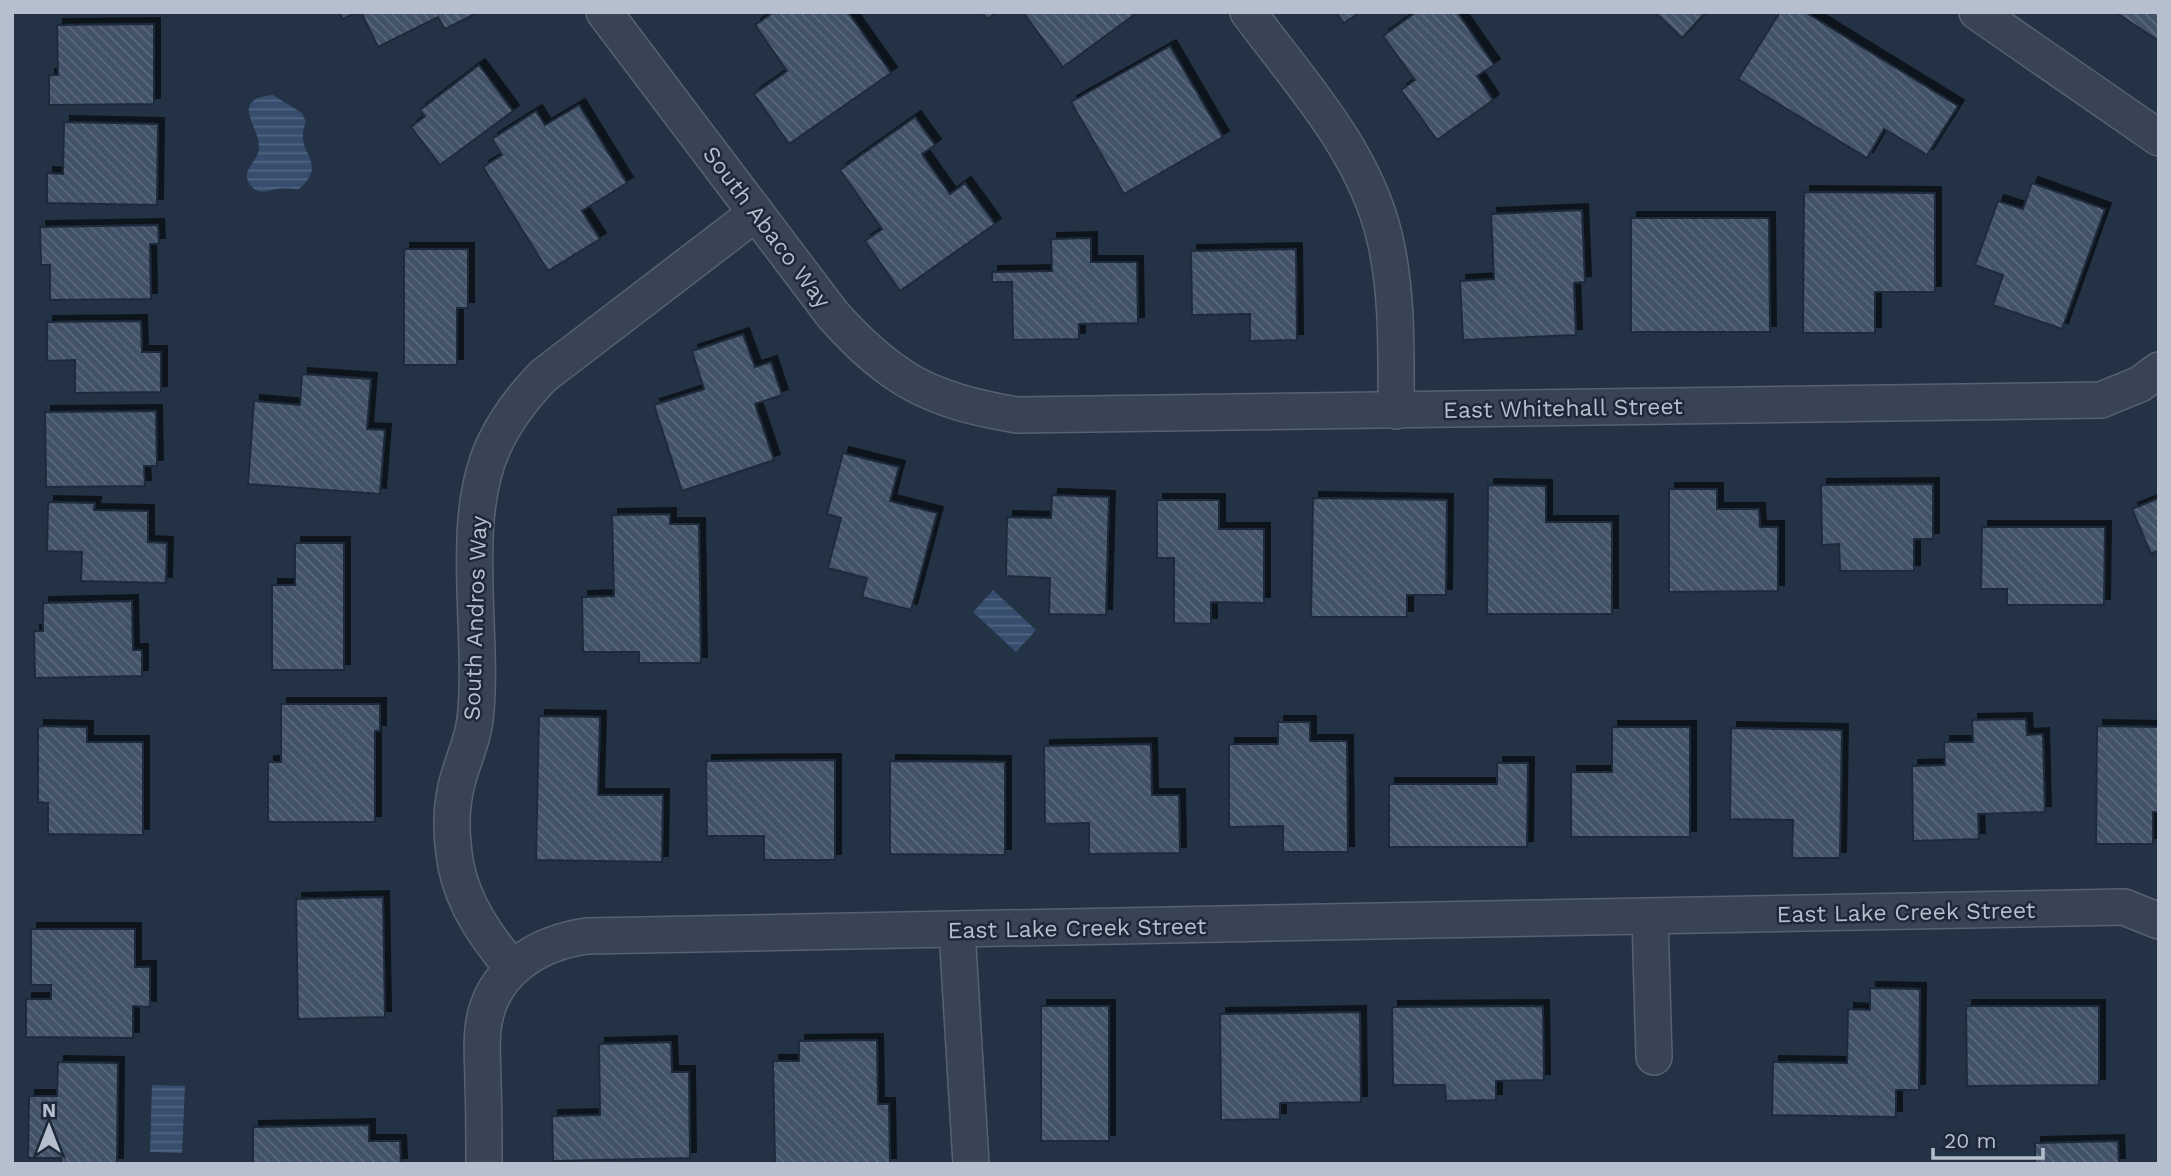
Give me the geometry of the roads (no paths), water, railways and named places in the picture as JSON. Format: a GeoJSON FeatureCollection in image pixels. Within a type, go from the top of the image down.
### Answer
{"type":"FeatureCollection","features":[{"type":"Feature","properties":{"kind":"street","name":"South Abaco Way"},"geometry":{"type":"LineString","coordinates":[[604,12],[833,315],[862,347],[896,374],[933,394],[962,404]]}},
{"type":"Feature","properties":{"kind":"street"},"geometry":{"type":"LineString","coordinates":[[1248,12],[1327,117],[1351,153],[1369,191],[1384,233],[1392,274],[1396,411]]}},
{"type":"Feature","properties":{"kind":"street"},"geometry":{"type":"LineString","coordinates":[[1977,12],[2159,138]]}},
{"type":"Feature","properties":{"kind":"street","name":"South Andros Way"},"geometry":{"type":"LineString","coordinates":[[512,968],[483,931],[466,898],[457,868],[452,836],[454,793],[475,723],[478,687],[475,525],[481,482],[495,443],[518,403],[543,376],[756,213]]}},
{"type":"Feature","properties":{"kind":"street","name":"East Whitehall Street"},"geometry":{"type":"LineString","coordinates":[[962,404],[1017,415],[2101,400],[2140,384],[2159,370]]}},
{"type":"Feature","properties":{"kind":"street","name":"East Lake Creek Street"},"geometry":{"type":"LineString","coordinates":[[512,968],[537,950],[564,939],[587,936],[2124,908],[2159,921]]}},
{"type":"Feature","properties":{"kind":"street"},"geometry":{"type":"LineString","coordinates":[[1650,917],[1654,1056]]}},
{"type":"Feature","properties":{"kind":"street"},"geometry":{"type":"LineString","coordinates":[[957,930],[971,1164]]}},
{"type":"Feature","properties":{"kind":"street"},"geometry":{"type":"LineString","coordinates":[[484,1164],[483,1027],[493,996],[512,968]]}},
{"type":"Feature","properties":{"kind":"water"},"geometry":{"type":"Polygon","coordinates":[[[273,95],[302,113],[306,122],[304,142],[312,171],[299,189],[258,191],[248,182],[247,173],[258,153],[259,145],[250,118],[251,103],[273,95]]]}},
{"type":"Feature","properties":{"kind":"water"},"geometry":{"type":"Polygon","coordinates":[[[993,590],[1036,630],[1016,652],[973,612],[993,590]]]}},
{"type":"Feature","properties":{"kind":"water"},"geometry":{"type":"Polygon","coordinates":[[[152,1085],[185,1086],[182,1153],[150,1152],[152,1085]]]}}]}
